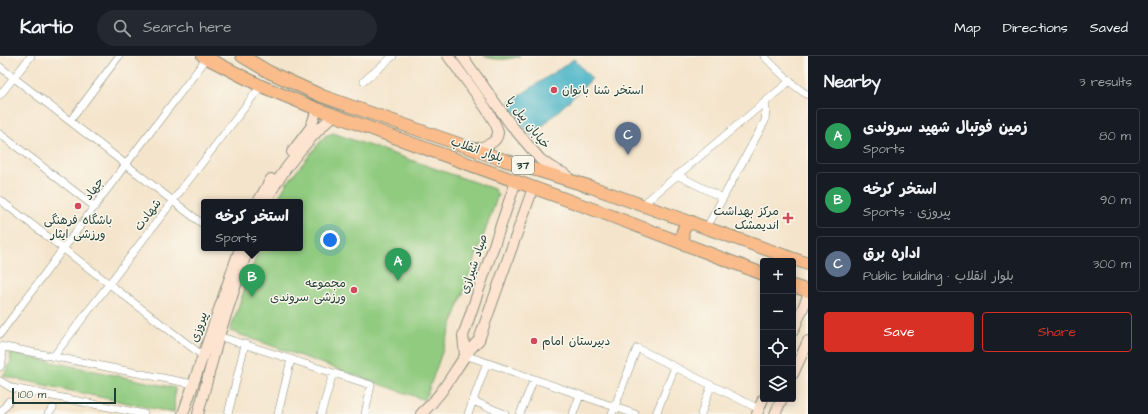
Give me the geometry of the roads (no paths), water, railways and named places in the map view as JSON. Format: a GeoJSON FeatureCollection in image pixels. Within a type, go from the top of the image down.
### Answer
{"type":"FeatureCollection","features":[{"type":"Feature","properties":{"kind":"main road","name":"بلوار انقلاب"},"geometry":{"type":"LineString","coordinates":[[242,56],[269,72],[322,96],[474,149],[707,227],[808,264]]}},
{"type":"Feature","properties":{"kind":"main road"},"geometry":{"type":"LineString","coordinates":[[448,56],[498,128],[498,134],[492,143],[474,149]]}},
{"type":"Feature","properties":{"kind":"main road","name":"خیابان پیل پا"},"geometry":{"type":"LineString","coordinates":[[462,56],[511,124],[540,160],[590,187]]}},
{"type":"Feature","properties":{"kind":"main road","name":"بلوار انقلاب"},"geometry":{"type":"LineString","coordinates":[[205,57],[261,86],[317,109],[606,214],[760,273]]}},
{"type":"Feature","properties":{"kind":"main road"},"geometry":{"type":"LineString","coordinates":[[260,199],[274,174],[311,127],[317,109]]}},
{"type":"Feature","properties":{"kind":"main road"},"geometry":{"type":"LineString","coordinates":[[268,199],[284,172],[317,131],[334,115]]}},
{"type":"Feature","properties":{"kind":"main road"},"geometry":{"type":"LineString","coordinates":[[498,134],[508,131],[511,124]]}},
{"type":"Feature","properties":{"kind":"main road","name":"صیاد شیرازی"},"geometry":{"type":"LineString","coordinates":[[465,355],[462,336],[516,181]]}},
{"type":"Feature","properties":{"kind":"main road"},"geometry":{"type":"LineString","coordinates":[[421,414],[433,404],[441,394],[465,355],[479,340],[533,188]]}},
{"type":"Feature","properties":{"kind":"main road"},"geometry":{"type":"LineString","coordinates":[[606,214],[613,205],[612,196],[608,193]]}},
{"type":"Feature","properties":{"kind":"main road"},"geometry":{"type":"LineString","coordinates":[[509,199],[516,198],[527,204]]}},
{"type":"Feature","properties":{"kind":"main road"},"geometry":{"type":"LineString","coordinates":[[687,245],[684,242],[682,234],[685,226],[692,222]]}},
{"type":"Feature","properties":{"kind":"main road","name":"پیروزی"},"geometry":{"type":"LineString","coordinates":[[198,414],[215,335],[239,251]]}},
{"type":"Feature","properties":{"kind":"main road"},"geometry":{"type":"LineString","coordinates":[[796,287],[808,291]]}},
{"type":"Feature","properties":{"kind":"main road"},"geometry":{"type":"LineString","coordinates":[[793,330],[808,296]]}},
{"type":"Feature","properties":{"kind":"main road","name":"پیروزی"},"geometry":{"type":"LineString","coordinates":[[183,414],[203,356],[215,335]]}},
{"type":"Feature","properties":{"kind":"main road"},"geometry":{"type":"LineString","coordinates":[[796,367],[808,341]]}},
{"type":"Feature","properties":{"kind":"main road"},"geometry":{"type":"LineString","coordinates":[[758,412],[762,402]]}},
{"type":"Feature","properties":{"kind":"main road"},"geometry":{"type":"LineString","coordinates":[[775,414],[781,402]]}},
{"type":"Feature","properties":{"kind":"street"},"geometry":{"type":"LineString","coordinates":[[0,95],[31,56]]}},
{"type":"Feature","properties":{"kind":"street"},"geometry":{"type":"LineString","coordinates":[[70,121],[119,56]]}},
{"type":"Feature","properties":{"kind":"street"},"geometry":{"type":"LineString","coordinates":[[364,81],[393,56]]}},
{"type":"Feature","properties":{"kind":"street","name":"جهاد"},"geometry":{"type":"LineString","coordinates":[[0,334],[205,57]]}},
{"type":"Feature","properties":{"kind":"street"},"geometry":{"type":"LineString","coordinates":[[769,58],[790,81],[808,95]]}},
{"type":"Feature","properties":{"kind":"street"},"geometry":{"type":"LineString","coordinates":[[0,67],[201,223]]}},
{"type":"Feature","properties":{"kind":"street"},"geometry":{"type":"LineString","coordinates":[[642,205],[790,81]]}},
{"type":"Feature","properties":{"kind":"street","name":"شهادت"},"geometry":{"type":"LineString","coordinates":[[53,357],[261,86]]}},
{"type":"Feature","properties":{"kind":"street"},"geometry":{"type":"LineString","coordinates":[[707,227],[765,121],[766,101]]}},
{"type":"Feature","properties":{"kind":"street"},"geometry":{"type":"LineString","coordinates":[[0,134],[95,207]]}},
{"type":"Feature","properties":{"kind":"street"},"geometry":{"type":"LineString","coordinates":[[678,175],[723,198]]}},
{"type":"Feature","properties":{"kind":"street"},"geometry":{"type":"LineString","coordinates":[[1,204],[63,249],[203,356]]}},
{"type":"Feature","properties":{"kind":"street"},"geometry":{"type":"LineString","coordinates":[[215,335],[372,385],[365,414]]}},
{"type":"Feature","properties":{"kind":"street"},"geometry":{"type":"LineString","coordinates":[[228,414],[245,344]]}},
{"type":"Feature","properties":{"kind":"street"},"geometry":{"type":"LineString","coordinates":[[0,346],[193,384]]}},
{"type":"Feature","properties":{"kind":"street"},"geometry":{"type":"LineString","coordinates":[[613,410],[637,348],[758,412]]}},
{"type":"Feature","properties":{"kind":"street"},"geometry":{"type":"LineString","coordinates":[[0,349],[3,360],[0,367]]}},
{"type":"Feature","properties":{"kind":"street"},"geometry":{"type":"LineString","coordinates":[[465,355],[580,395],[613,410],[635,414]]}},
{"type":"Feature","properties":{"kind":"street"},"geometry":{"type":"LineString","coordinates":[[278,414],[291,359]]}},
{"type":"Feature","properties":{"kind":"street"},"geometry":{"type":"LineString","coordinates":[[468,414],[487,363]]}},
{"type":"Feature","properties":{"kind":"street"},"geometry":{"type":"LineString","coordinates":[[656,414],[675,367]]}},
{"type":"Feature","properties":{"kind":"street"},"geometry":{"type":"LineString","coordinates":[[321,414],[333,373]]}},
{"type":"Feature","properties":{"kind":"street"},"geometry":{"type":"LineString","coordinates":[[520,414],[534,379]]}},
{"type":"Feature","properties":{"kind":"street"},"geometry":{"type":"LineString","coordinates":[[0,382],[12,388],[144,414]]}},
{"type":"Feature","properties":{"kind":"street"},"geometry":{"type":"LineString","coordinates":[[701,414],[711,386]]}},
{"type":"Feature","properties":{"kind":"street"},"geometry":{"type":"LineString","coordinates":[[573,414],[580,395]]}},
{"type":"Feature","properties":{"kind":"street"},"geometry":{"type":"LineString","coordinates":[[0,413],[9,401]]}},
{"type":"Feature","properties":{"kind":"street"},"geometry":{"type":"LineString","coordinates":[[473,401],[506,414]]}},
{"type":"Feature","properties":{"kind":"water","name":"استخر شنا بانوان"},"geometry":{"type":"Polygon","coordinates":[[[574,59],[592,79],[531,137],[511,111],[510,102],[574,59]]]}},
{"type":"Feature","properties":{"kind":"place","name":"استخر شنا بانوان"},"geometry":{"type":"Point","coordinates":[554,90]}},
{"type":"Feature","properties":{"kind":"place","name":"اداره برق"},"geometry":{"type":"Point","coordinates":[628,155]}},
{"type":"Feature","properties":{"kind":"place","name":"باشگاه فرهنگی ورزشی ایثار"},"geometry":{"type":"Point","coordinates":[78,206]}},
{"type":"Feature","properties":{"kind":"place","name":"مرکز بهداشت اندیمشک"},"geometry":{"type":"Point","coordinates":[788,218]}},
{"type":"Feature","properties":{"kind":"place","name":"زمین فوتبال شهید سروندی"},"geometry":{"type":"Point","coordinates":[398,281]}},
{"type":"Feature","properties":{"kind":"place","name":"مجموعه ورزشی سروندی"},"geometry":{"type":"Point","coordinates":[354,290]}},
{"type":"Feature","properties":{"kind":"place","name":"استخر کرخه"},"geometry":{"type":"Point","coordinates":[252,297]}},
{"type":"Feature","properties":{"kind":"place","name":"دبیرستان امام"},"geometry":{"type":"Point","coordinates":[534,341]}}]}
